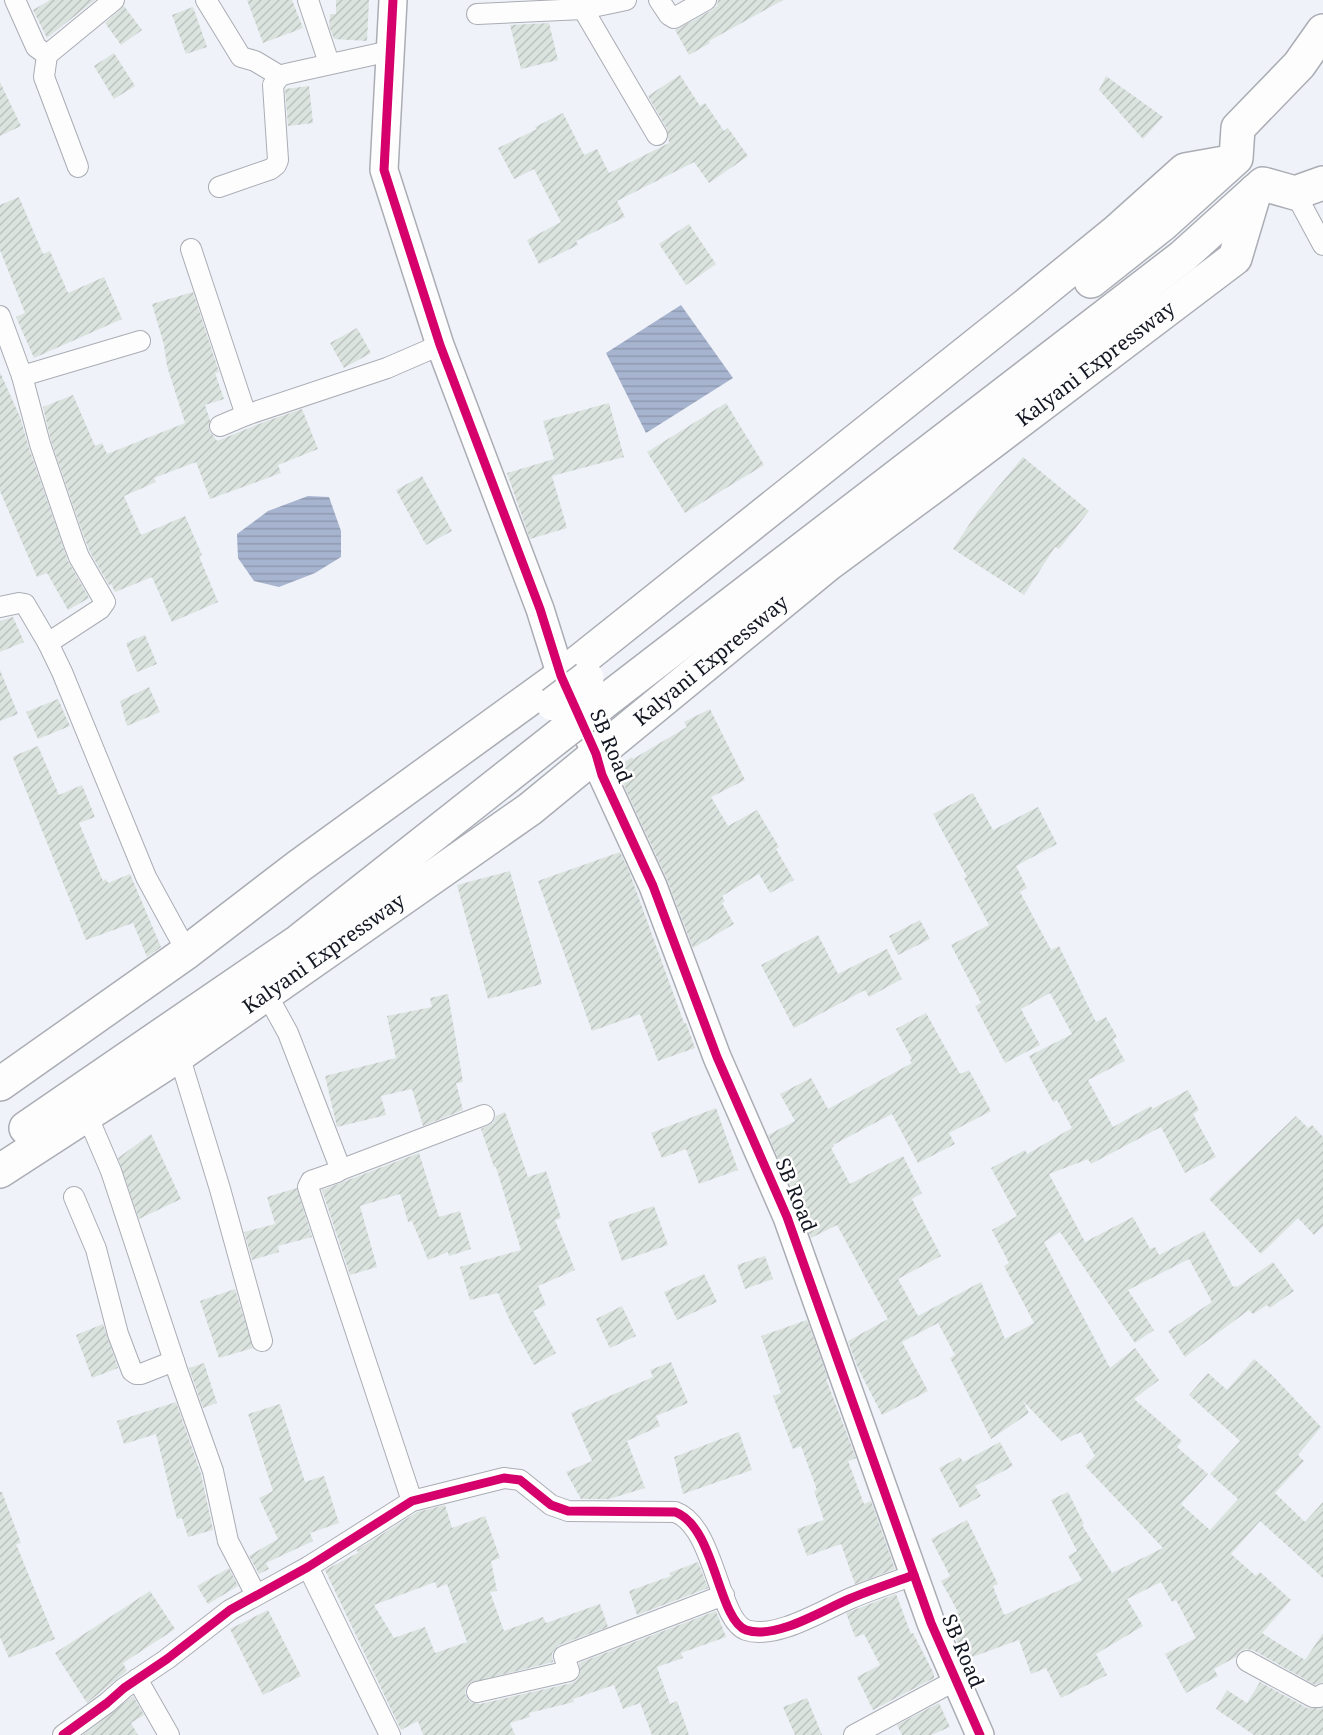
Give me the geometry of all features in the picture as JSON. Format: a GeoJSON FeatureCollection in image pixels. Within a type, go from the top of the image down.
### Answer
{"type":"FeatureCollection","features":[{"type":"Feature","properties":{"kind":"highway"},"geometry":{"type":"LineString","coordinates":[[0,1146],[299,941],[573,699],[765,539],[1163,224],[1233,160],[1238,128],[1299,65],[1323,31]]}},
{"type":"Feature","properties":{"kind":"highway"},"geometry":{"type":"LineString","coordinates":[[0,1106],[573,699],[1182,257],[1259,188],[1309,188]]}},
{"type":"Feature","properties":{"kind":"highway","name":"Kalyani Expressway"},"geometry":{"type":"LineString","coordinates":[[0,1171],[179,1055],[530,809],[827,564],[938,483],[1235,258],[1259,188]]}},
{"type":"Feature","properties":{"kind":"highway"},"geometry":{"type":"LineString","coordinates":[[0,1084],[187,952],[298,866],[573,699]]}},
{"type":"Feature","properties":{"kind":"street"},"geometry":{"type":"LineString","coordinates":[[15,0],[36,47],[47,55]]}},
{"type":"Feature","properties":{"kind":"street"},"geometry":{"type":"LineString","coordinates":[[78,167],[44,76],[47,55],[114,0]]}},
{"type":"Feature","properties":{"kind":"street"},"geometry":{"type":"LineString","coordinates":[[206,0],[241,57],[255,60],[280,76]]}},
{"type":"Feature","properties":{"kind":"street"},"geometry":{"type":"LineString","coordinates":[[308,0],[329,63]]}},
{"type":"Feature","properties":{"kind":"street","name":"SB Road"},"geometry":{"type":"LineString","coordinates":[[393,0],[384,170],[440,345],[602,775],[653,886],[717,1058],[787,1217],[931,1623],[980,1735]]}},
{"type":"Feature","properties":{"kind":"street"},"geometry":{"type":"LineString","coordinates":[[659,0],[669,15],[674,18],[706,0]]}},
{"type":"Feature","properties":{"kind":"street"},"geometry":{"type":"LineString","coordinates":[[477,14],[583,9],[620,1]]}},
{"type":"Feature","properties":{"kind":"street"},"geometry":{"type":"LineString","coordinates":[[583,9],[657,135]]}},
{"type":"Feature","properties":{"kind":"street"},"geometry":{"type":"LineString","coordinates":[[219,187],[276,165],[278,160],[273,85],[280,76],[329,63],[390,51]]}},
{"type":"Feature","properties":{"kind":"street"},"geometry":{"type":"LineString","coordinates":[[1309,188],[1323,245]]}},
{"type":"Feature","properties":{"kind":"street"},"geometry":{"type":"LineString","coordinates":[[191,249],[246,415]]}},
{"type":"Feature","properties":{"kind":"street"},"geometry":{"type":"LineString","coordinates":[[0,316],[22,376],[40,444],[73,541],[105,602],[100,609],[48,643]]}},
{"type":"Feature","properties":{"kind":"street"},"geometry":{"type":"LineString","coordinates":[[22,376],[140,341]]}},
{"type":"Feature","properties":{"kind":"street"},"geometry":{"type":"LineString","coordinates":[[220,426],[246,415],[387,368],[440,345]]}},
{"type":"Feature","properties":{"kind":"street"},"geometry":{"type":"LineString","coordinates":[[0,607],[25,604],[48,643],[78,708],[146,877],[187,952]]}},
{"type":"Feature","properties":{"kind":"street"},"geometry":{"type":"LineString","coordinates":[[266,993],[288,1034],[340,1170]]}},
{"type":"Feature","properties":{"kind":"street"},"geometry":{"type":"LineString","coordinates":[[179,1055],[220,1188],[262,1341]]}},
{"type":"Feature","properties":{"kind":"street"},"geometry":{"type":"LineString","coordinates":[[412,1501],[308,1187],[311,1181],[484,1114]]}},
{"type":"Feature","properties":{"kind":"street"},"geometry":{"type":"LineString","coordinates":[[87,1115],[111,1171],[213,1471],[228,1541],[256,1595]]}},
{"type":"Feature","properties":{"kind":"street"},"geometry":{"type":"LineString","coordinates":[[74,1197],[96,1249],[118,1334],[132,1371],[141,1374],[174,1361]]}},
{"type":"Feature","properties":{"kind":"street"},"geometry":{"type":"LineString","coordinates":[[63,1735],[230,1610],[308,1568],[412,1501],[504,1478],[520,1480],[551,1504],[568,1511],[675,1512],[682,1515],[693,1526],[713,1564],[738,1625],[747,1630],[774,1630],[814,1617],[836,1604],[914,1575]]}},
{"type":"Feature","properties":{"kind":"street"},"geometry":{"type":"LineString","coordinates":[[308,1568],[390,1735]]}},
{"type":"Feature","properties":{"kind":"street"},"geometry":{"type":"LineString","coordinates":[[477,1692],[570,1671],[564,1656],[724,1595]]}},
{"type":"Feature","properties":{"kind":"street"},"geometry":{"type":"LineString","coordinates":[[1246,1661],[1313,1697],[1323,1694]]}},
{"type":"Feature","properties":{"kind":"street"},"geometry":{"type":"LineString","coordinates":[[137,1679],[169,1735]]}},
{"type":"Feature","properties":{"kind":"street"},"geometry":{"type":"LineString","coordinates":[[854,1735],[956,1680]]}},
{"type":"Feature","properties":{"kind":"water"},"geometry":{"type":"Polygon","coordinates":[[[681,305],[733,378],[646,433],[606,353],[681,305]]]}},
{"type":"Feature","properties":{"kind":"water"},"geometry":{"type":"Polygon","coordinates":[[[308,496],[329,497],[341,531],[341,557],[315,573],[279,587],[254,581],[238,558],[237,534],[268,511],[308,496]]]}},
{"type":"Feature","properties":{"kind":"building"},"geometry":{"type":"Polygon","coordinates":[[[50,0],[95,0],[47,38],[33,10],[50,0]]]}},
{"type":"Feature","properties":{"kind":"building"},"geometry":{"type":"Polygon","coordinates":[[[247,0],[292,0],[303,28],[263,43],[247,0]]]}},
{"type":"Feature","properties":{"kind":"building"},"geometry":{"type":"Polygon","coordinates":[[[336,0],[369,0],[367,41],[334,39],[329,26],[330,14],[336,14],[336,0]]]}},
{"type":"Feature","properties":{"kind":"building"},"geometry":{"type":"Polygon","coordinates":[[[718,0],[783,0],[709,41],[710,43],[689,55],[675,30],[712,10],[717,6],[718,0]]]}},
{"type":"Feature","properties":{"kind":"building"},"geometry":{"type":"Polygon","coordinates":[[[124,6],[142,30],[121,45],[105,23],[124,6]]]}},
{"type":"Feature","properties":{"kind":"building"},"geometry":{"type":"Polygon","coordinates":[[[193,7],[207,47],[186,54],[172,15],[193,7]]]}},
{"type":"Feature","properties":{"kind":"building"},"geometry":{"type":"Polygon","coordinates":[[[549,23],[558,60],[521,69],[510,25],[549,23]]]}},
{"type":"Feature","properties":{"kind":"building"},"geometry":{"type":"Polygon","coordinates":[[[114,53],[135,86],[114,99],[94,66],[114,53]]]}},
{"type":"Feature","properties":{"kind":"building"},"geometry":{"type":"Polygon","coordinates":[[[680,75],[700,106],[705,103],[724,131],[728,128],[748,156],[709,183],[694,162],[617,201],[625,217],[576,241],[578,245],[539,264],[527,240],[561,222],[534,169],[514,179],[498,148],[563,113],[584,155],[597,149],[609,173],[669,143],[667,129],[648,96],[680,75]]]}},
{"type":"Feature","properties":{"kind":"building"},"geometry":{"type":"Polygon","coordinates":[[[1106,76],[1163,117],[1143,139],[1099,90],[1106,76]]]}},
{"type":"Feature","properties":{"kind":"building"},"geometry":{"type":"Polygon","coordinates":[[[0,82],[21,126],[0,136],[0,82]]]}},
{"type":"Feature","properties":{"kind":"building"},"geometry":{"type":"Polygon","coordinates":[[[309,86],[313,123],[288,126],[285,89],[309,86]]]}},
{"type":"Feature","properties":{"kind":"building"},"geometry":{"type":"Polygon","coordinates":[[[19,197],[43,254],[50,251],[68,293],[104,277],[122,319],[34,358],[16,317],[25,313],[0,250],[0,205],[19,197]]]}},
{"type":"Feature","properties":{"kind":"building"},"geometry":{"type":"Polygon","coordinates":[[[689,224],[716,264],[686,285],[659,244],[689,224]]]}},
{"type":"Feature","properties":{"kind":"building"},"geometry":{"type":"Polygon","coordinates":[[[193,292],[219,372],[215,373],[224,399],[205,405],[210,420],[209,430],[217,441],[302,409],[318,449],[278,465],[281,473],[210,499],[196,462],[154,478],[156,482],[124,496],[141,535],[185,516],[202,555],[199,556],[218,602],[172,622],[152,577],[115,592],[111,584],[109,585],[84,537],[51,441],[43,407],[73,395],[95,446],[102,443],[107,454],[185,423],[167,366],[164,345],[152,304],[193,292]]]}},
{"type":"Feature","properties":{"kind":"building"},"geometry":{"type":"Polygon","coordinates":[[[357,328],[371,353],[344,368],[330,343],[357,328]]]}},
{"type":"Feature","properties":{"kind":"building"},"geometry":{"type":"Polygon","coordinates":[[[0,372],[20,417],[68,561],[89,598],[68,610],[47,573],[37,577],[0,491],[0,372]]]}},
{"type":"Feature","properties":{"kind":"building"},"geometry":{"type":"Polygon","coordinates":[[[609,403],[624,457],[552,476],[567,528],[530,539],[507,473],[554,459],[543,421],[609,403]]]}},
{"type":"Feature","properties":{"kind":"building"},"geometry":{"type":"Polygon","coordinates":[[[726,403],[764,465],[685,513],[647,452],[726,403]]]}},
{"type":"Feature","properties":{"kind":"building"},"geometry":{"type":"Polygon","coordinates":[[[1023,457],[1089,511],[1059,549],[1055,547],[1024,595],[953,549],[978,511],[1023,457]]]}},
{"type":"Feature","properties":{"kind":"building"},"geometry":{"type":"Polygon","coordinates":[[[422,476],[452,531],[426,545],[396,490],[422,476]]]}},
{"type":"Feature","properties":{"kind":"building"},"geometry":{"type":"Polygon","coordinates":[[[13,617],[24,642],[0,652],[0,621],[13,617]]]}},
{"type":"Feature","properties":{"kind":"building"},"geometry":{"type":"Polygon","coordinates":[[[145,635],[157,664],[137,672],[126,643],[145,635]]]}},
{"type":"Feature","properties":{"kind":"building"},"geometry":{"type":"Polygon","coordinates":[[[0,670],[18,714],[0,721],[0,670]]]}},
{"type":"Feature","properties":{"kind":"building"},"geometry":{"type":"Polygon","coordinates":[[[149,687],[160,712],[127,726],[120,701],[149,687]]]}},
{"type":"Feature","properties":{"kind":"building"},"geometry":{"type":"Polygon","coordinates":[[[58,699],[70,726],[38,739],[26,712],[58,699]]]}},
{"type":"Feature","properties":{"kind":"building"},"geometry":{"type":"Polygon","coordinates":[[[710,709],[745,780],[711,797],[728,826],[757,810],[779,847],[776,849],[794,880],[770,893],[759,874],[722,896],[725,901],[722,903],[734,924],[693,948],[667,879],[616,768],[687,727],[684,722],[710,709]]]}},
{"type":"Feature","properties":{"kind":"building"},"geometry":{"type":"Polygon","coordinates":[[[38,746],[59,795],[82,785],[95,817],[79,823],[103,881],[106,879],[108,883],[130,874],[161,947],[147,957],[133,923],[86,940],[13,758],[38,746]]]}},
{"type":"Feature","properties":{"kind":"building"},"geometry":{"type":"Polygon","coordinates":[[[973,793],[993,830],[1038,807],[1057,844],[1016,866],[1027,888],[1020,892],[1051,950],[1059,946],[1096,1022],[1106,1017],[1117,1037],[1113,1039],[1125,1061],[1088,1080],[1113,1127],[1151,1106],[1152,1109],[1188,1090],[1199,1110],[1193,1114],[1216,1157],[1185,1173],[1161,1127],[1091,1164],[1088,1159],[1049,1174],[1085,1242],[1133,1217],[1150,1249],[1155,1247],[1159,1255],[1204,1231],[1233,1287],[1237,1287],[1273,1262],[1294,1291],[1270,1308],[1267,1305],[1253,1314],[1249,1310],[1185,1357],[1168,1331],[1212,1302],[1189,1259],[1128,1290],[1154,1330],[1135,1343],[1060,1232],[1044,1242],[1110,1368],[1135,1348],[1159,1380],[1134,1399],[1182,1441],[1177,1447],[1208,1474],[1181,1504],[1210,1530],[1238,1499],[1210,1474],[1240,1441],[1189,1395],[1208,1373],[1227,1390],[1254,1359],[1321,1427],[1298,1455],[1304,1461],[1275,1493],[1305,1522],[1323,1502],[1323,1578],[1260,1521],[1231,1554],[1256,1576],[1260,1572],[1291,1600],[1262,1633],[1305,1660],[1323,1633],[1323,1682],[1315,1685],[1253,1650],[1246,1649],[1214,1669],[1218,1676],[1186,1693],[1165,1654],[1196,1638],[1176,1600],[1172,1602],[1161,1582],[1127,1599],[1143,1626],[1096,1654],[1107,1675],[1061,1698],[1046,1668],[1031,1674],[1019,1640],[964,1660],[947,1616],[958,1612],[941,1581],[950,1576],[931,1539],[967,1520],[998,1584],[993,1586],[1004,1615],[1082,1580],[1068,1556],[1077,1551],[1051,1500],[1068,1492],[1084,1524],[1082,1525],[1112,1573],[1163,1548],[1085,1466],[1095,1456],[1081,1432],[1061,1441],[1023,1401],[1029,1413],[991,1439],[950,1358],[955,1355],[938,1323],[902,1342],[928,1391],[882,1415],[857,1366],[848,1341],[888,1319],[837,1225],[811,1238],[768,1135],[795,1121],[780,1094],[811,1078],[828,1109],[912,1063],[896,1029],[926,1013],[960,1074],[969,1070],[991,1111],[949,1133],[955,1144],[918,1163],[892,1114],[831,1148],[850,1184],[903,1156],[922,1193],[912,1199],[941,1256],[898,1279],[918,1316],[981,1282],[1005,1339],[1034,1323],[1004,1266],[1009,1263],[992,1230],[1017,1216],[991,1168],[1025,1150],[1027,1154],[1072,1128],[1057,1100],[1053,1102],[1029,1056],[1072,1034],[1050,993],[1021,1009],[1040,1045],[1005,1063],[975,1006],[981,1003],[951,945],[989,925],[964,878],[967,877],[933,814],[973,793]]]}},
{"type":"Feature","properties":{"kind":"building"},"geometry":{"type":"Polygon","coordinates":[[[620,852],[695,1048],[658,1061],[640,1014],[592,1031],[538,881],[620,852]]]}},
{"type":"Feature","properties":{"kind":"building"},"geometry":{"type":"Polygon","coordinates":[[[510,871],[542,984],[488,999],[457,885],[510,871]]]}},
{"type":"Feature","properties":{"kind":"building"},"geometry":{"type":"Polygon","coordinates":[[[920,920],[930,939],[898,955],[889,936],[920,920]]]}},
{"type":"Feature","properties":{"kind":"building"},"geometry":{"type":"Polygon","coordinates":[[[818,935],[838,974],[887,949],[902,979],[869,997],[865,990],[794,1028],[761,965],[818,935]]]}},
{"type":"Feature","properties":{"kind":"building"},"geometry":{"type":"Polygon","coordinates":[[[448,994],[463,1082],[456,1083],[463,1110],[423,1126],[412,1089],[381,1096],[386,1115],[337,1127],[325,1076],[396,1058],[387,1016],[432,1007],[430,998],[448,994]]]}},
{"type":"Feature","properties":{"kind":"building"},"geometry":{"type":"Polygon","coordinates":[[[716,1108],[738,1170],[699,1184],[686,1149],[662,1158],[651,1133],[716,1108]]]}},
{"type":"Feature","properties":{"kind":"building"},"geometry":{"type":"Polygon","coordinates":[[[505,1112],[528,1177],[546,1171],[561,1218],[555,1220],[575,1270],[538,1286],[546,1305],[533,1311],[556,1353],[534,1365],[498,1293],[470,1300],[460,1267],[521,1250],[496,1167],[494,1167],[481,1129],[493,1123],[496,1116],[505,1112]]]}},
{"type":"Feature","properties":{"kind":"building"},"geometry":{"type":"Polygon","coordinates":[[[1296,1116],[1308,1128],[1312,1125],[1323,1137],[1323,1226],[1314,1235],[1298,1218],[1261,1254],[1209,1199],[1296,1116]]]}},
{"type":"Feature","properties":{"kind":"building"},"geometry":{"type":"Polygon","coordinates":[[[151,1134],[181,1199],[139,1219],[118,1158],[151,1134]]]}},
{"type":"Feature","properties":{"kind":"building"},"geometry":{"type":"Polygon","coordinates":[[[419,1153],[439,1217],[460,1211],[471,1249],[449,1256],[448,1252],[428,1260],[412,1221],[408,1222],[400,1194],[360,1206],[377,1267],[350,1275],[322,1190],[419,1153]]]}},
{"type":"Feature","properties":{"kind":"building"},"geometry":{"type":"Polygon","coordinates":[[[297,1188],[312,1237],[278,1246],[279,1252],[252,1260],[244,1232],[275,1224],[267,1197],[297,1188]]]}},
{"type":"Feature","properties":{"kind":"building"},"geometry":{"type":"Polygon","coordinates":[[[654,1206],[668,1245],[622,1261],[608,1222],[654,1206]]]}},
{"type":"Feature","properties":{"kind":"building"},"geometry":{"type":"Polygon","coordinates":[[[765,1256],[773,1279],[745,1289],[737,1265],[765,1256]]]}},
{"type":"Feature","properties":{"kind":"building"},"geometry":{"type":"Polygon","coordinates":[[[704,1274],[717,1302],[677,1320],[664,1292],[704,1274]]]}},
{"type":"Feature","properties":{"kind":"building"},"geometry":{"type":"Polygon","coordinates":[[[235,1289],[253,1348],[219,1358],[200,1301],[235,1289]]]}},
{"type":"Feature","properties":{"kind":"building"},"geometry":{"type":"Polygon","coordinates":[[[622,1306],[636,1336],[610,1348],[596,1319],[622,1306]]]}},
{"type":"Feature","properties":{"kind":"building"},"geometry":{"type":"Polygon","coordinates":[[[807,1320],[828,1378],[826,1379],[856,1458],[848,1461],[864,1504],[871,1501],[895,1569],[855,1584],[841,1544],[807,1556],[797,1529],[824,1520],[814,1491],[817,1490],[801,1446],[793,1449],[773,1396],[781,1393],[761,1336],[807,1320]]]}},
{"type":"Feature","properties":{"kind":"building"},"geometry":{"type":"Polygon","coordinates":[[[103,1324],[118,1368],[92,1378],[76,1335],[103,1324]]]}},
{"type":"Feature","properties":{"kind":"building"},"geometry":{"type":"Polygon","coordinates":[[[671,1362],[688,1403],[656,1416],[660,1426],[627,1441],[645,1488],[609,1499],[581,1499],[566,1472],[592,1461],[571,1413],[653,1377],[650,1370],[671,1362]]]}},
{"type":"Feature","properties":{"kind":"building"},"geometry":{"type":"Polygon","coordinates":[[[204,1363],[217,1403],[203,1408],[189,1368],[204,1363]]]}},
{"type":"Feature","properties":{"kind":"building"},"geometry":{"type":"Polygon","coordinates":[[[176,1402],[201,1474],[213,1530],[188,1537],[182,1518],[177,1519],[156,1434],[124,1444],[117,1421],[176,1402]]]}},
{"type":"Feature","properties":{"kind":"building"},"geometry":{"type":"Polygon","coordinates":[[[280,1404],[305,1482],[324,1476],[339,1523],[310,1533],[313,1541],[266,1563],[269,1569],[259,1574],[249,1556],[278,1539],[259,1498],[273,1491],[248,1414],[280,1404]]]}},
{"type":"Feature","properties":{"kind":"building"},"geometry":{"type":"Polygon","coordinates":[[[739,1432],[752,1470],[683,1494],[674,1457],[739,1432]]]}},
{"type":"Feature","properties":{"kind":"building"},"geometry":{"type":"Polygon","coordinates":[[[1000,1442],[1013,1466],[975,1486],[981,1496],[960,1508],[939,1468],[960,1457],[963,1462],[1000,1442]]]}},
{"type":"Feature","properties":{"kind":"building"},"geometry":{"type":"Polygon","coordinates":[[[0,1492],[2,1492],[21,1543],[16,1544],[55,1639],[9,1658],[0,1637],[0,1492]]]}},
{"type":"Feature","properties":{"kind":"building"},"geometry":{"type":"Polygon","coordinates":[[[445,1505],[452,1528],[485,1516],[500,1558],[491,1561],[497,1591],[490,1592],[504,1631],[543,1617],[546,1623],[600,1604],[608,1627],[559,1645],[552,1653],[553,1662],[469,1683],[465,1694],[469,1701],[480,1704],[572,1683],[580,1674],[579,1663],[716,1611],[726,1637],[681,1653],[683,1658],[657,1667],[670,1704],[677,1701],[689,1735],[652,1735],[640,1703],[623,1709],[614,1685],[573,1699],[574,1702],[529,1713],[530,1717],[510,1723],[515,1735],[423,1735],[418,1721],[401,1730],[325,1570],[358,1553],[357,1550],[417,1512],[445,1505]],[[435,1582],[374,1605],[394,1638],[425,1627],[435,1653],[467,1642],[447,1584],[437,1588],[435,1582]]]}},
{"type":"Feature","properties":{"kind":"building"},"geometry":{"type":"Polygon","coordinates":[[[698,1562],[708,1588],[637,1615],[629,1591],[671,1576],[669,1573],[698,1562]]]}},
{"type":"Feature","properties":{"kind":"building"},"geometry":{"type":"Polygon","coordinates":[[[229,1568],[238,1586],[208,1604],[197,1586],[229,1568]]]}},
{"type":"Feature","properties":{"kind":"building"},"geometry":{"type":"Polygon","coordinates":[[[150,1591],[175,1629],[123,1663],[127,1671],[87,1703],[55,1653],[150,1591]]]}},
{"type":"Feature","properties":{"kind":"building"},"geometry":{"type":"Polygon","coordinates":[[[896,1594],[911,1634],[913,1633],[934,1678],[873,1710],[857,1677],[880,1665],[864,1634],[855,1637],[846,1613],[896,1594]]]}},
{"type":"Feature","properties":{"kind":"building"},"geometry":{"type":"Polygon","coordinates":[[[268,1610],[301,1676],[263,1695],[230,1629],[268,1610]]]}},
{"type":"Feature","properties":{"kind":"building"},"geometry":{"type":"Polygon","coordinates":[[[1260,1682],[1307,1708],[1323,1708],[1323,1735],[1254,1735],[1216,1709],[1227,1690],[1247,1703],[1260,1682]]]}},
{"type":"Feature","properties":{"kind":"building"},"geometry":{"type":"Polygon","coordinates":[[[133,1696],[144,1715],[131,1723],[138,1735],[83,1735],[133,1696]]]}},
{"type":"Feature","properties":{"kind":"building"},"geometry":{"type":"Polygon","coordinates":[[[807,1698],[822,1735],[795,1735],[783,1707],[807,1698]]]}},
{"type":"Feature","properties":{"kind":"building"},"geometry":{"type":"Polygon","coordinates":[[[939,1703],[950,1727],[931,1735],[902,1735],[897,1725],[939,1703]]]}},
{"type":"Feature","properties":{"kind":"cycle path"},"geometry":{"type":"LineString","coordinates":[[393,0],[384,170],[440,345],[540,609],[561,676],[596,754],[602,775],[653,886],[717,1057],[787,1217],[931,1623],[980,1735]]}},
{"type":"Feature","properties":{"kind":"cycle path"},"geometry":{"type":"LineString","coordinates":[[63,1735],[230,1610],[308,1567],[412,1501],[504,1478],[520,1480],[551,1505],[568,1511],[675,1512],[688,1521],[699,1535],[729,1609],[737,1623],[746,1630],[758,1632],[785,1627],[857,1596],[914,1575]]}}]}
